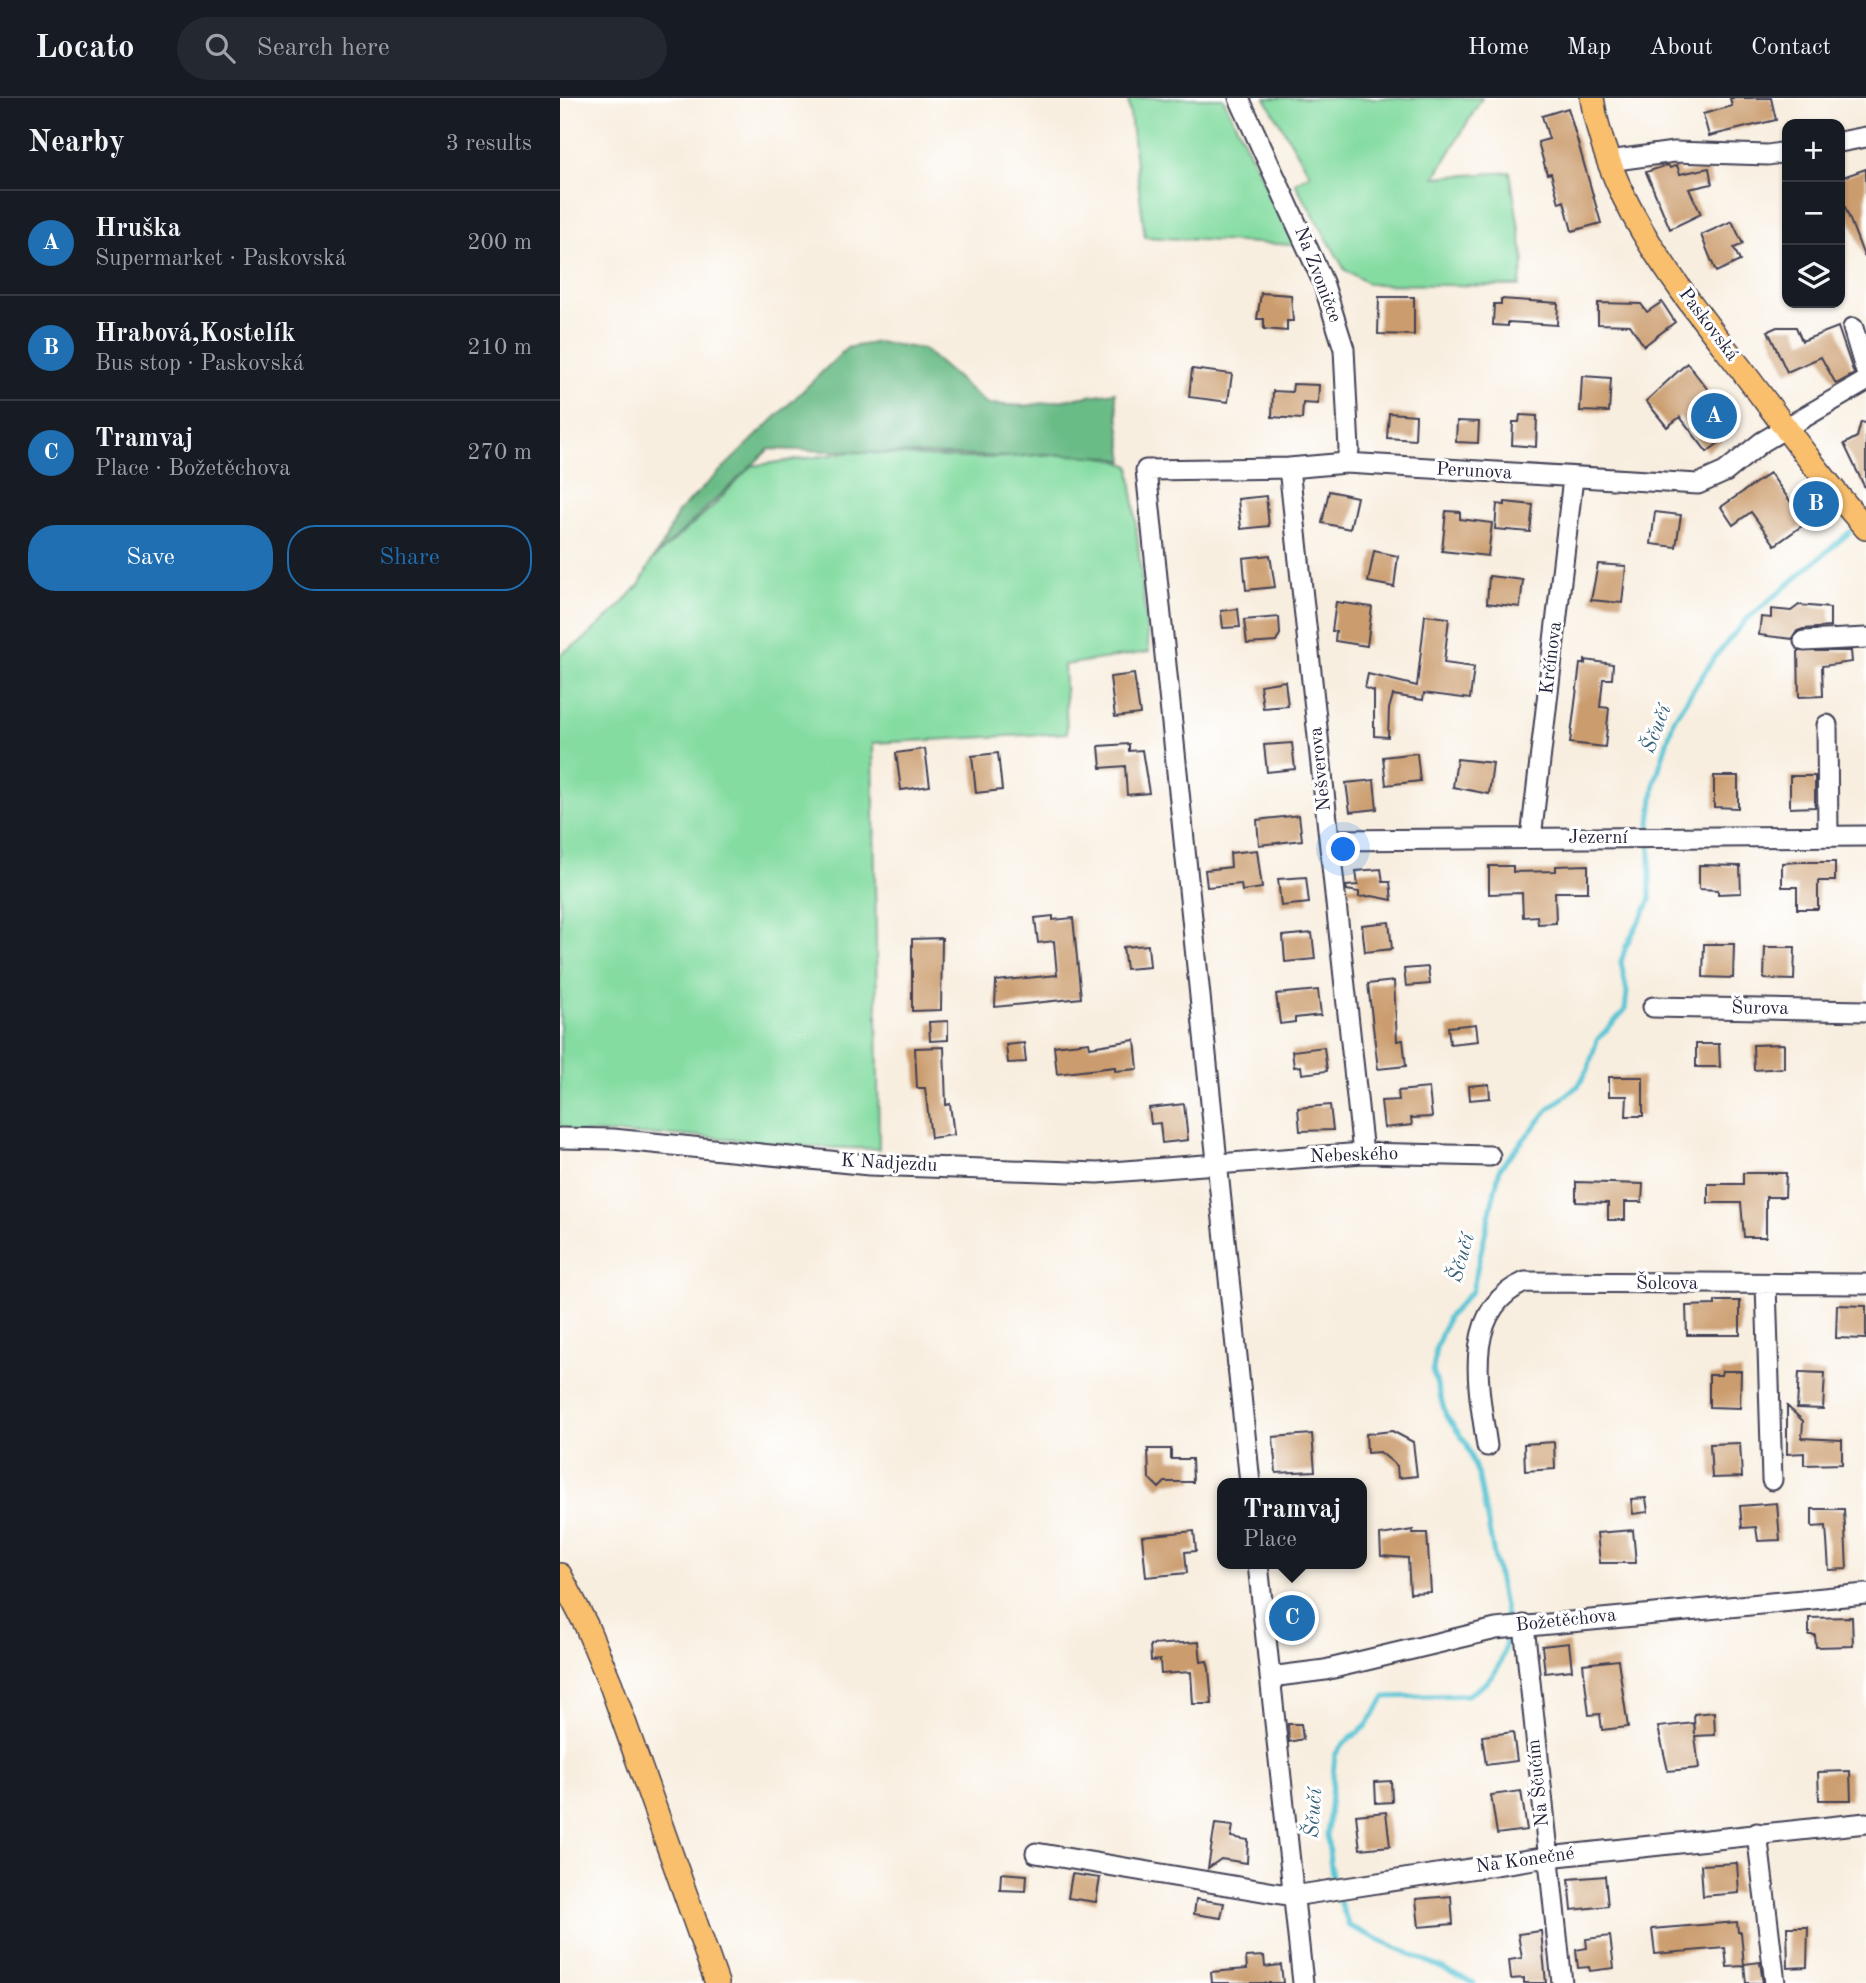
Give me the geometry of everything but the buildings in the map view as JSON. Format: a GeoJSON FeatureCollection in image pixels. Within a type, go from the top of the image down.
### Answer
{"type":"FeatureCollection","features":[{"type":"Feature","properties":{"kind":"main road","name":"Paskovská"},"geometry":{"type":"LineString","coordinates":[[1592,98],[1609,161],[1650,245],[1705,324],[1785,427],[1862,517]]}},
{"type":"Feature","properties":{"kind":"main road"},"geometry":{"type":"LineString","coordinates":[[560,1576],[586,1625],[611,1685],[717,1983]]}},
{"type":"Feature","properties":{"kind":"street","name":"Na Zvoničce"},"geometry":{"type":"LineString","coordinates":[[1239,98],[1323,282],[1344,349],[1349,450],[1346,463]]}},
{"type":"Feature","properties":{"kind":"street"},"geometry":{"type":"LineString","coordinates":[[1845,141],[1866,138]]}},
{"type":"Feature","properties":{"kind":"street"},"geometry":{"type":"LineString","coordinates":[[1609,161],[1674,152],[1755,155],[1782,152]]}},
{"type":"Feature","properties":{"kind":"street"},"geometry":{"type":"LineString","coordinates":[[1853,328],[1866,372]]}},
{"type":"Feature","properties":{"kind":"street","name":"Perunova"},"geometry":{"type":"LineString","coordinates":[[1218,1164],[1146,470],[1289,468],[1346,463],[1698,484],[1724,472],[1785,427],[1866,381]]}},
{"type":"Feature","properties":{"kind":"street","name":"Nešverova"},"geometry":{"type":"LineString","coordinates":[[1289,468],[1363,1153]]}},
{"type":"Feature","properties":{"kind":"street","name":"Krčínova"},"geometry":{"type":"LineString","coordinates":[[1531,838],[1573,478]]}},
{"type":"Feature","properties":{"kind":"street"},"geometry":{"type":"LineString","coordinates":[[1804,641],[1866,638]]}},
{"type":"Feature","properties":{"kind":"street"},"geometry":{"type":"LineString","coordinates":[[1827,725],[1828,836]]}},
{"type":"Feature","properties":{"kind":"street","name":"Jezerní"},"geometry":{"type":"LineString","coordinates":[[1329,840],[1866,836]]}},
{"type":"Feature","properties":{"kind":"street","name":"Šurova"},"geometry":{"type":"LineString","coordinates":[[1653,1007],[1866,1010]]}},
{"type":"Feature","properties":{"kind":"street","name":"K Nadjezdu"},"geometry":{"type":"LineString","coordinates":[[560,1138],[613,1139],[869,1165],[1098,1172],[1218,1164]]}},
{"type":"Feature","properties":{"kind":"street","name":"Nebeského"},"geometry":{"type":"LineString","coordinates":[[1218,1164],[1363,1153],[1490,1156]]}},
{"type":"Feature","properties":{"kind":"street"},"geometry":{"type":"LineString","coordinates":[[1218,1164],[1249,1478]]}},
{"type":"Feature","properties":{"kind":"street","name":"Šolcova"},"geometry":{"type":"LineString","coordinates":[[1488,1446],[1478,1374],[1484,1325],[1506,1290],[1525,1282],[1866,1284]]}},
{"type":"Feature","properties":{"kind":"street"},"geometry":{"type":"LineString","coordinates":[[1766,1284],[1772,1480]]}},
{"type":"Feature","properties":{"kind":"street"},"geometry":{"type":"LineString","coordinates":[[1259,1569],[1303,1983]]}},
{"type":"Feature","properties":{"kind":"street","name":"Božetěchova"},"geometry":{"type":"LineString","coordinates":[[1270,1676],[1325,1670],[1522,1625],[1866,1594]]}},
{"type":"Feature","properties":{"kind":"street","name":"Na Ščučím"},"geometry":{"type":"LineString","coordinates":[[1522,1625],[1562,1983]]}},
{"type":"Feature","properties":{"kind":"street","name":"Na Konečné"},"geometry":{"type":"LineString","coordinates":[[1036,1853],[1293,1896],[1548,1857],[1866,1823]]}},
{"type":"Feature","properties":{"kind":"street"},"geometry":{"type":"LineString","coordinates":[[1757,1833],[1775,1983]]}},
{"type":"Feature","properties":{"kind":"green space"},"geometry":{"type":"Polygon","coordinates":[[[1128,98],[1223,98],[1295,245],[1145,237],[1128,98]]]}},
{"type":"Feature","properties":{"kind":"green space"},"geometry":{"type":"Polygon","coordinates":[[[1265,98],[1482,98],[1435,177],[1510,172],[1524,260],[1519,286],[1369,284],[1345,270],[1295,183],[1310,174],[1265,98]]]}},
{"type":"Feature","properties":{"kind":"green space"},"geometry":{"type":"Polygon","coordinates":[[[877,342],[923,349],[987,404],[1025,406],[1115,392],[1124,461],[1110,457],[1046,454],[1009,457],[769,449],[652,560],[662,546],[678,512],[847,348],[877,342]]]}},
{"type":"Feature","properties":{"kind":"green space"},"geometry":{"type":"Polygon","coordinates":[[[851,452],[970,458],[1072,454],[1112,459],[1130,466],[1149,652],[1064,665],[1067,733],[873,743],[879,1149],[814,1147],[699,1136],[560,1132],[560,654],[582,641],[621,605],[640,584],[652,560],[713,506],[751,466],[851,452]]]}},
{"type":"Feature","properties":{"kind":"waterway","name":"Ščučí"},"geometry":{"type":"LineString","coordinates":[[1507,1622],[1479,1478],[1466,1443],[1446,1416],[1433,1371],[1436,1348],[1448,1317],[1472,1291],[1500,1168],[1548,1110],[1579,1085],[1589,1066],[1597,1040],[1625,1010],[1627,992],[1621,962],[1626,946],[1650,901],[1650,823],[1655,782],[1674,719],[1714,658],[1745,621],[1850,532]]}},
{"type":"Feature","properties":{"kind":"waterway","name":"Ščučí"},"geometry":{"type":"LineString","coordinates":[[1333,1885],[1327,1834],[1335,1755],[1343,1744],[1366,1726],[1385,1697],[1467,1695],[1476,1690],[1491,1677],[1501,1662],[1507,1632]]}},
{"type":"Feature","properties":{"kind":"waterway","name":"Ščučí"},"geometry":{"type":"LineString","coordinates":[[1337,1894],[1349,1926],[1474,1983]]}},
{"type":"Feature","properties":{"kind":"place","name":"Hruška"},"geometry":{"type":"Point","coordinates":[1714,416]}},
{"type":"Feature","properties":{"kind":"place","name":"Hrabová,Kostelík"},"geometry":{"type":"Point","coordinates":[1816,504]}},
{"type":"Feature","properties":{"kind":"place","name":"Tramvaj"},"geometry":{"type":"Point","coordinates":[1292,1618]}}]}
